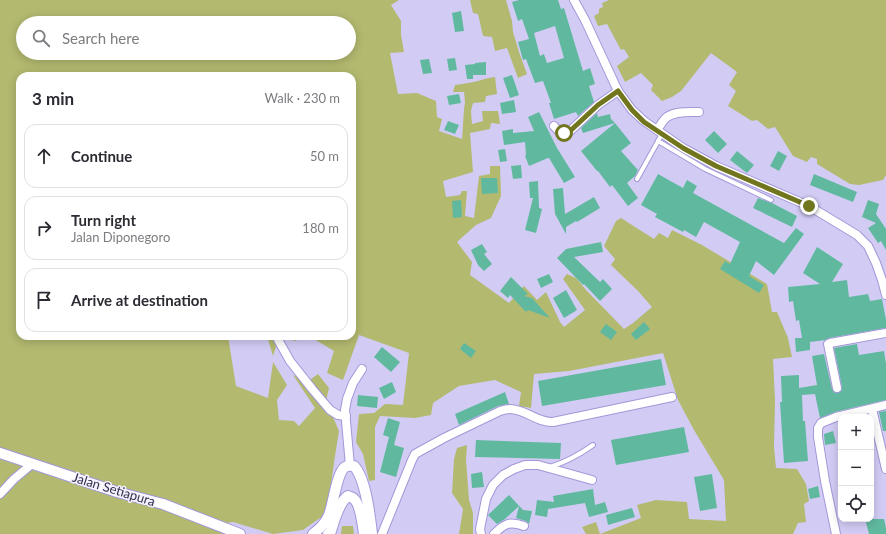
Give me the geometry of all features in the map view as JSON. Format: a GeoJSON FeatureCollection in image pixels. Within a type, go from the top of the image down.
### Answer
{"type":"FeatureCollection","features":[{"type":"Feature","properties":{"kind":"street"},"geometry":{"type":"LineString","coordinates":[[574,0],[618,91],[632,110],[644,122],[660,131],[683,148],[716,166],[809,206],[857,235],[868,246],[876,263],[886,295]]}},
{"type":"Feature","properties":{"kind":"street"},"geometry":{"type":"LineString","coordinates":[[554,126],[560,133],[569,132],[598,105],[618,91]]}},
{"type":"Feature","properties":{"kind":"street"},"geometry":{"type":"LineString","coordinates":[[660,131],[666,118],[675,113],[699,112]]}},
{"type":"Feature","properties":{"kind":"street"},"geometry":{"type":"LineString","coordinates":[[838,388],[828,344],[886,333]]}},
{"type":"Feature","properties":{"kind":"street"},"geometry":{"type":"LineString","coordinates":[[278,340],[290,361],[318,396],[333,412],[338,415],[346,416]]}},
{"type":"Feature","properties":{"kind":"street"},"geometry":{"type":"LineString","coordinates":[[350,466],[345,410],[347,399],[353,383],[362,369]]}},
{"type":"Feature","properties":{"kind":"street"},"geometry":{"type":"LineString","coordinates":[[382,534],[415,454],[493,414],[510,409],[520,411],[542,421],[553,422],[672,397]]}},
{"type":"Feature","properties":{"kind":"street"},"geometry":{"type":"LineString","coordinates":[[836,534],[824,481],[818,428],[821,423],[836,417],[886,405]]}},
{"type":"Feature","properties":{"kind":"street"},"geometry":{"type":"LineString","coordinates":[[872,409],[886,469]]}},
{"type":"Feature","properties":{"kind":"street","name":"Jalan Setiapura"},"geometry":{"type":"LineString","coordinates":[[0,453],[117,492],[163,504],[230,532],[240,534]]}},
{"type":"Feature","properties":{"kind":"street"},"geometry":{"type":"LineString","coordinates":[[0,494],[14,479],[32,464]]}},
{"type":"Feature","properties":{"kind":"street"},"geometry":{"type":"LineString","coordinates":[[480,534],[486,499],[493,485],[503,475],[514,469],[538,465],[592,480]]}},
{"type":"Feature","properties":{"kind":"street"},"geometry":{"type":"LineString","coordinates":[[312,534],[323,526],[329,515],[338,479],[342,470],[350,466],[354,466],[360,475],[365,490],[372,534]]}},
{"type":"Feature","properties":{"kind":"street"},"geometry":{"type":"LineString","coordinates":[[328,534],[331,531],[340,505],[348,496],[354,498],[356,502],[362,518],[364,534]]}},
{"type":"Feature","properties":{"kind":"street"},"geometry":{"type":"LineString","coordinates":[[494,534],[510,523],[524,526]]}},
{"type":"Feature","properties":{"kind":"lane"},"geometry":{"type":"LineString","coordinates":[[637,179],[658,141],[660,131]]}},
{"type":"Feature","properties":{"kind":"lane"},"geometry":{"type":"LineString","coordinates":[[658,141],[705,169],[771,200]]}},
{"type":"Feature","properties":{"kind":"lane"},"geometry":{"type":"LineString","coordinates":[[548,468],[576,457],[593,445]]}},
{"type":"Feature","properties":{"kind":"green space"},"geometry":{"type":"Polygon","coordinates":[[[0,0],[399,0],[391,5],[401,21],[401,35],[404,52],[390,53],[398,94],[417,93],[436,101],[437,117],[442,119],[439,131],[462,139],[465,102],[464,92],[453,92],[455,85],[495,77],[497,94],[486,96],[485,102],[473,103],[471,111],[472,124],[483,121],[482,111],[498,111],[500,124],[491,123],[490,129],[470,133],[473,172],[443,181],[446,197],[460,195],[462,191],[467,191],[465,216],[474,218],[479,176],[490,174],[490,166],[500,166],[501,196],[491,218],[476,225],[457,242],[472,262],[470,275],[509,303],[524,286],[537,300],[546,292],[560,322],[564,327],[585,310],[563,279],[567,274],[576,278],[624,329],[652,307],[611,265],[615,259],[604,246],[616,221],[621,218],[654,239],[659,233],[668,238],[672,230],[702,245],[767,284],[772,312],[777,312],[788,338],[792,357],[773,359],[775,400],[774,447],[776,468],[797,469],[806,484],[809,501],[804,504],[806,522],[798,523],[793,534],[600,534],[641,518],[637,505],[656,500],[687,502],[689,519],[726,521],[724,480],[678,400],[663,353],[569,371],[534,374],[531,408],[519,406],[521,392],[495,380],[459,386],[433,403],[431,415],[415,418],[380,416],[375,427],[375,480],[369,481],[363,454],[356,442],[359,414],[374,413],[385,404],[403,405],[409,353],[359,335],[343,380],[327,373],[334,351],[316,340],[356,340],[356,72],[16,72],[16,340],[229,340],[236,386],[268,398],[273,362],[287,385],[277,400],[279,420],[294,421],[299,426],[315,408],[293,375],[307,382],[318,374],[329,388],[326,401],[339,431],[327,513],[303,530],[273,534],[233,522],[220,524],[227,534],[0,534],[0,0]]]}},
{"type":"Feature","properties":{"kind":"green space"},"geometry":{"type":"Polygon","coordinates":[[[470,0],[506,0],[512,21],[513,32],[527,74],[518,78],[507,48],[495,51],[492,37],[483,36],[478,14],[473,13],[470,0]]]}},
{"type":"Feature","properties":{"kind":"green space"},"geometry":{"type":"Polygon","coordinates":[[[609,0],[886,0],[886,175],[883,180],[859,185],[850,184],[817,164],[817,159],[811,157],[807,162],[793,156],[775,127],[768,129],[757,120],[752,121],[728,106],[736,91],[729,85],[737,72],[711,53],[681,91],[662,101],[651,90],[653,85],[641,73],[625,82],[617,66],[629,57],[624,49],[621,50],[607,24],[598,26],[594,16],[599,13],[599,9],[603,7],[602,3],[609,0]]]}},
{"type":"Feature","properties":{"kind":"green space"},"geometry":{"type":"Polygon","coordinates":[[[268,340],[278,340],[273,356],[268,340]]]}},
{"type":"Feature","properties":{"kind":"green space"},"geometry":{"type":"Polygon","coordinates":[[[467,445],[466,460],[469,500],[473,513],[473,534],[459,534],[463,509],[452,493],[454,459],[457,448],[467,445]]]}},
{"type":"Feature","properties":{"kind":"green space"},"geometry":{"type":"Polygon","coordinates":[[[596,522],[600,534],[586,534],[582,527],[596,522]]]}},
{"type":"Feature","properties":{"kind":"green space"},"geometry":{"type":"Polygon","coordinates":[[[342,526],[353,526],[354,534],[341,534],[342,526]]]}},
{"type":"Feature","properties":{"kind":"building"},"geometry":{"type":"Polygon","coordinates":[[[519,0],[558,0],[561,9],[564,8],[583,71],[590,68],[595,84],[589,86],[594,102],[578,116],[576,112],[554,119],[549,103],[551,103],[543,81],[535,83],[526,59],[523,60],[518,42],[529,39],[522,19],[518,21],[512,2],[519,0]],[[555,26],[534,33],[540,56],[544,54],[547,63],[564,58],[555,26]]]}},
{"type":"Feature","properties":{"kind":"building"},"geometry":{"type":"Polygon","coordinates":[[[461,11],[464,31],[455,32],[452,13],[461,11]]]}},
{"type":"Feature","properties":{"kind":"building"},"geometry":{"type":"Polygon","coordinates":[[[455,58],[457,70],[449,71],[447,59],[455,58]]]}},
{"type":"Feature","properties":{"kind":"building"},"geometry":{"type":"Polygon","coordinates":[[[429,59],[432,73],[423,74],[420,60],[429,59]]]}},
{"type":"Feature","properties":{"kind":"building"},"geometry":{"type":"Polygon","coordinates":[[[486,62],[486,75],[473,75],[473,79],[467,79],[465,65],[486,62]]]}},
{"type":"Feature","properties":{"kind":"building"},"geometry":{"type":"Polygon","coordinates":[[[512,75],[519,95],[510,98],[503,78],[512,75]]]}},
{"type":"Feature","properties":{"kind":"building"},"geometry":{"type":"Polygon","coordinates":[[[459,94],[461,103],[449,105],[447,96],[459,94]]]}},
{"type":"Feature","properties":{"kind":"building"},"geometry":{"type":"Polygon","coordinates":[[[514,100],[516,112],[502,114],[500,103],[514,100]]]}},
{"type":"Feature","properties":{"kind":"building"},"geometry":{"type":"Polygon","coordinates":[[[539,112],[557,148],[575,177],[564,183],[549,158],[529,166],[525,156],[525,142],[504,145],[502,131],[513,129],[513,133],[534,131],[528,117],[539,112]]]}},
{"type":"Feature","properties":{"kind":"building"},"geometry":{"type":"Polygon","coordinates":[[[597,113],[598,117],[610,114],[611,119],[615,123],[583,133],[581,128],[597,113]]]}},
{"type":"Feature","properties":{"kind":"building"},"geometry":{"type":"Polygon","coordinates":[[[448,121],[459,125],[455,134],[444,130],[448,121]]]}},
{"type":"Feature","properties":{"kind":"building"},"geometry":{"type":"Polygon","coordinates":[[[615,123],[631,143],[621,151],[638,170],[635,176],[627,183],[638,198],[628,206],[612,185],[610,187],[581,151],[615,123]]]}},
{"type":"Feature","properties":{"kind":"building"},"geometry":{"type":"Polygon","coordinates":[[[714,131],[727,144],[718,153],[705,140],[714,131]]]}},
{"type":"Feature","properties":{"kind":"building"},"geometry":{"type":"Polygon","coordinates":[[[505,149],[507,161],[500,162],[498,150],[505,149]]]}},
{"type":"Feature","properties":{"kind":"building"},"geometry":{"type":"Polygon","coordinates":[[[737,151],[754,165],[747,173],[730,160],[737,151]]]}},
{"type":"Feature","properties":{"kind":"building"},"geometry":{"type":"Polygon","coordinates":[[[778,151],[787,156],[779,171],[770,166],[778,151]]]}},
{"type":"Feature","properties":{"kind":"building"},"geometry":{"type":"Polygon","coordinates":[[[521,165],[522,178],[513,179],[511,166],[521,165]]]}},
{"type":"Feature","properties":{"kind":"building"},"geometry":{"type":"Polygon","coordinates":[[[658,174],[683,188],[687,180],[697,186],[693,193],[784,243],[796,228],[804,234],[774,275],[756,261],[749,276],[764,285],[759,293],[720,269],[725,261],[730,264],[740,242],[704,222],[696,237],[684,230],[683,232],[655,217],[657,214],[641,205],[658,174]]]}},
{"type":"Feature","properties":{"kind":"building"},"geometry":{"type":"Polygon","coordinates":[[[814,174],[857,192],[853,202],[810,185],[814,174]]]}},
{"type":"Feature","properties":{"kind":"building"},"geometry":{"type":"Polygon","coordinates":[[[481,178],[497,178],[498,193],[482,194],[481,178]]]}},
{"type":"Feature","properties":{"kind":"building"},"geometry":{"type":"Polygon","coordinates":[[[538,181],[539,208],[542,209],[536,233],[525,230],[533,198],[530,198],[529,182],[538,181]]]}},
{"type":"Feature","properties":{"kind":"building"},"geometry":{"type":"Polygon","coordinates":[[[563,188],[565,214],[594,197],[600,208],[566,227],[566,234],[555,214],[553,189],[563,188]]]}},
{"type":"Feature","properties":{"kind":"building"},"geometry":{"type":"Polygon","coordinates":[[[758,198],[772,203],[797,216],[792,227],[753,208],[758,198]]]}},
{"type":"Feature","properties":{"kind":"building"},"geometry":{"type":"Polygon","coordinates":[[[461,200],[462,217],[453,218],[452,201],[461,200]]]}},
{"type":"Feature","properties":{"kind":"building"},"geometry":{"type":"Polygon","coordinates":[[[868,200],[879,204],[876,214],[886,229],[886,250],[881,241],[878,243],[868,228],[876,223],[862,217],[868,200]]]}},
{"type":"Feature","properties":{"kind":"building"},"geometry":{"type":"Polygon","coordinates":[[[601,242],[603,252],[574,257],[600,282],[603,279],[612,289],[600,301],[557,258],[566,249],[601,242]]]}},
{"type":"Feature","properties":{"kind":"building"},"geometry":{"type":"Polygon","coordinates":[[[482,244],[487,252],[484,254],[492,264],[484,271],[478,265],[471,250],[482,244]]]}},
{"type":"Feature","properties":{"kind":"building"},"geometry":{"type":"Polygon","coordinates":[[[817,247],[843,264],[832,282],[847,280],[849,297],[868,294],[870,301],[882,299],[886,328],[810,342],[810,350],[796,352],[795,338],[802,338],[799,320],[796,321],[793,301],[789,302],[788,287],[820,284],[803,273],[817,247]]]}},
{"type":"Feature","properties":{"kind":"building"},"geometry":{"type":"Polygon","coordinates":[[[549,274],[553,282],[541,288],[537,279],[549,274]]]}},
{"type":"Feature","properties":{"kind":"building"},"geometry":{"type":"Polygon","coordinates":[[[511,277],[528,294],[524,296],[532,298],[550,318],[528,310],[526,312],[510,295],[508,298],[500,291],[511,277]]]}},
{"type":"Feature","properties":{"kind":"building"},"geometry":{"type":"Polygon","coordinates":[[[566,290],[577,310],[564,318],[553,298],[566,290]]]}},
{"type":"Feature","properties":{"kind":"building"},"geometry":{"type":"Polygon","coordinates":[[[644,322],[650,329],[636,340],[631,334],[644,322]]]}},
{"type":"Feature","properties":{"kind":"building"},"geometry":{"type":"Polygon","coordinates":[[[606,324],[617,332],[611,340],[600,332],[606,324]]]}},
{"type":"Feature","properties":{"kind":"building"},"geometry":{"type":"Polygon","coordinates":[[[464,343],[476,351],[471,358],[460,349],[464,343]]]}},
{"type":"Feature","properties":{"kind":"building"},"geometry":{"type":"Polygon","coordinates":[[[857,344],[859,355],[884,351],[886,364],[886,400],[835,412],[820,418],[815,394],[802,395],[803,421],[805,421],[808,461],[784,463],[780,402],[782,402],[781,376],[799,375],[799,388],[817,385],[812,356],[824,354],[832,389],[835,393],[838,393],[842,390],[842,387],[834,348],[857,344]]]}},
{"type":"Feature","properties":{"kind":"building"},"geometry":{"type":"Polygon","coordinates":[[[382,347],[400,362],[391,372],[374,357],[382,347]]]}},
{"type":"Feature","properties":{"kind":"building"},"geometry":{"type":"Polygon","coordinates":[[[661,359],[666,385],[542,406],[538,381],[661,359]]]}},
{"type":"Feature","properties":{"kind":"building"},"geometry":{"type":"Polygon","coordinates":[[[392,382],[396,392],[384,399],[379,388],[392,382]]]}},
{"type":"Feature","properties":{"kind":"building"},"geometry":{"type":"Polygon","coordinates":[[[505,392],[509,404],[498,406],[459,425],[455,414],[505,392]]]}},
{"type":"Feature","properties":{"kind":"building"},"geometry":{"type":"Polygon","coordinates":[[[358,395],[378,397],[377,408],[357,406],[358,395]]]}},
{"type":"Feature","properties":{"kind":"building"},"geometry":{"type":"Polygon","coordinates":[[[886,411],[886,431],[883,431],[879,412],[886,411]]]}},
{"type":"Feature","properties":{"kind":"building"},"geometry":{"type":"Polygon","coordinates":[[[388,418],[400,422],[394,445],[404,448],[396,477],[380,472],[389,437],[383,435],[388,418]]]}},
{"type":"Feature","properties":{"kind":"building"},"geometry":{"type":"Polygon","coordinates":[[[684,427],[689,452],[616,465],[611,440],[684,427]]]}},
{"type":"Feature","properties":{"kind":"building"},"geometry":{"type":"Polygon","coordinates":[[[833,431],[836,443],[825,445],[824,434],[833,431]]]}},
{"type":"Feature","properties":{"kind":"building"},"geometry":{"type":"Polygon","coordinates":[[[476,440],[561,443],[560,459],[475,457],[476,440]]]}},
{"type":"Feature","properties":{"kind":"building"},"geometry":{"type":"Polygon","coordinates":[[[482,472],[484,487],[472,488],[471,474],[482,472]]]}},
{"type":"Feature","properties":{"kind":"building"},"geometry":{"type":"Polygon","coordinates":[[[712,474],[717,508],[700,511],[694,477],[712,474]]]}},
{"type":"Feature","properties":{"kind":"building"},"geometry":{"type":"Polygon","coordinates":[[[818,486],[820,497],[810,499],[808,489],[818,486]]]}},
{"type":"Feature","properties":{"kind":"building"},"geometry":{"type":"Polygon","coordinates":[[[593,489],[595,505],[605,502],[608,512],[589,517],[585,503],[548,509],[547,517],[535,515],[537,500],[554,502],[553,496],[593,489]]]}},
{"type":"Feature","properties":{"kind":"building"},"geometry":{"type":"Polygon","coordinates":[[[509,495],[523,510],[532,511],[529,524],[526,521],[516,518],[519,506],[497,524],[488,515],[509,495]]]}},
{"type":"Feature","properties":{"kind":"building"},"geometry":{"type":"Polygon","coordinates":[[[632,508],[635,517],[608,525],[606,515],[632,508]]]}},
{"type":"Feature","properties":{"kind":"building"},"geometry":{"type":"Polygon","coordinates":[[[874,519],[884,519],[886,534],[869,534],[866,522],[874,522],[874,519]]]}},
{"type":"Feature","properties":{"kind":"route"},"geometry":{"type":"LineString","coordinates":[[564,133],[569,132],[598,105],[618,91],[632,110],[644,122],[660,131],[683,148],[716,166],[809,206]]}}]}
